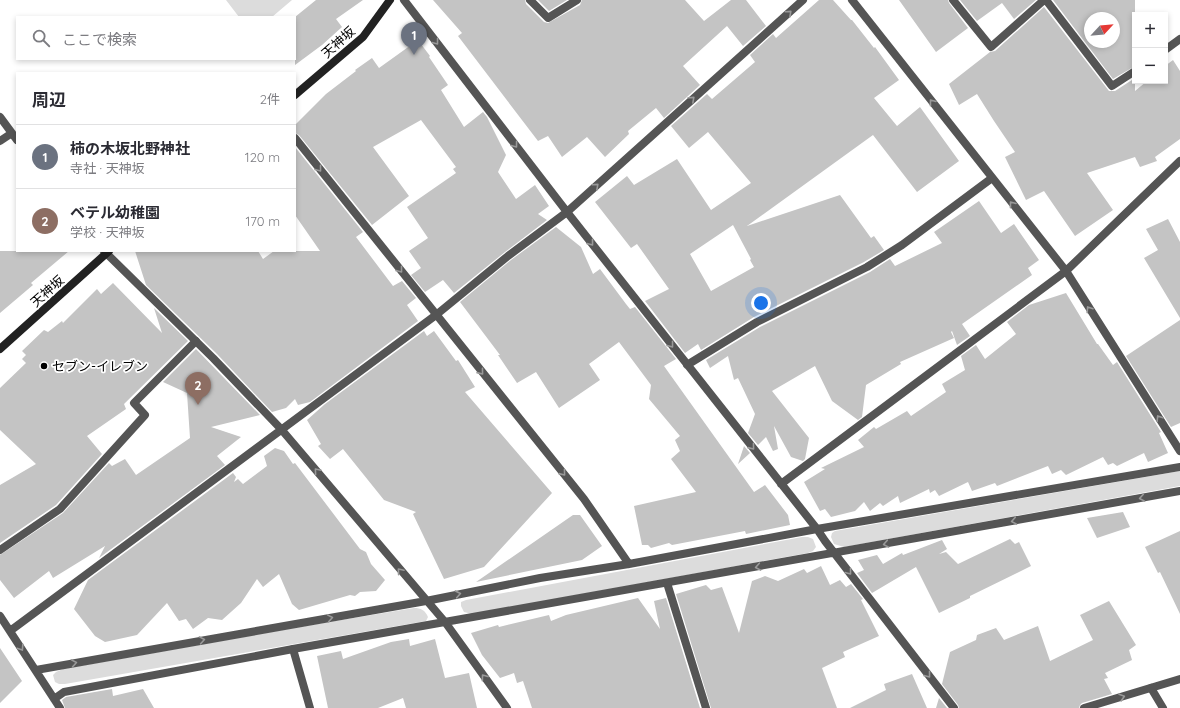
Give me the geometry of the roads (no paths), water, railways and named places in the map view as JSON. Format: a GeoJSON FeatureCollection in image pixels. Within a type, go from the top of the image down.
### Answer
{"type":"FeatureCollection","features":[{"type":"Feature","properties":{"kind":"street","name":"天神坂"},"geometry":{"type":"LineString","coordinates":[[296,94],[362,37],[390,0]]}},
{"type":"Feature","properties":{"kind":"street"},"geometry":{"type":"LineString","coordinates":[[404,0],[567,212],[835,553],[954,708]]}},
{"type":"Feature","properties":{"kind":"street"},"geometry":{"type":"LineString","coordinates":[[530,0],[548,18],[577,0]]}},
{"type":"Feature","properties":{"kind":"street"},"geometry":{"type":"LineString","coordinates":[[10,631],[436,315],[508,256],[567,212],[803,0]]}},
{"type":"Feature","properties":{"kind":"street"},"geometry":{"type":"LineString","coordinates":[[852,0],[1066,272],[1180,451]]}},
{"type":"Feature","properties":{"kind":"street"},"geometry":{"type":"LineString","coordinates":[[953,0],[991,47],[1045,0],[1112,86],[1132,72]]}},
{"type":"Feature","properties":{"kind":"street"},"geometry":{"type":"LineString","coordinates":[[1168,48],[1180,39]]}},
{"type":"Feature","properties":{"kind":"street"},"geometry":{"type":"LineString","coordinates":[[0,117],[16,139]]}},
{"type":"Feature","properties":{"kind":"street"},"geometry":{"type":"LineString","coordinates":[[0,141],[12,133]]}},
{"type":"Feature","properties":{"kind":"street"},"geometry":{"type":"LineString","coordinates":[[296,139],[584,499],[629,564]]}},
{"type":"Feature","properties":{"kind":"street"},"geometry":{"type":"LineString","coordinates":[[781,484],[1066,272],[1180,161]]}},
{"type":"Feature","properties":{"kind":"street"},"geometry":{"type":"LineString","coordinates":[[686,365],[757,322],[867,267],[902,245],[992,178]]}},
{"type":"Feature","properties":{"kind":"street","name":"天神坂"},"geometry":{"type":"LineString","coordinates":[[0,349],[106,252]]}},
{"type":"Feature","properties":{"kind":"street"},"geometry":{"type":"LineString","coordinates":[[106,252],[196,341],[281,429],[445,622],[508,708]]}},
{"type":"Feature","properties":{"kind":"street"},"geometry":{"type":"LineString","coordinates":[[0,550],[60,509],[145,415],[134,403],[196,341]]}},
{"type":"Feature","properties":{"kind":"street"},"geometry":{"type":"LineString","coordinates":[[36,670],[426,601],[540,578],[629,564],[1180,467]]}},
{"type":"Feature","properties":{"kind":"street"},"geometry":{"type":"LineString","coordinates":[[54,699],[64,692],[445,622],[1180,491]]}},
{"type":"Feature","properties":{"kind":"street"},"geometry":{"type":"LineString","coordinates":[[667,583],[706,708]]}},
{"type":"Feature","properties":{"kind":"street"},"geometry":{"type":"LineString","coordinates":[[0,616],[60,708]]}},
{"type":"Feature","properties":{"kind":"street"},"geometry":{"type":"LineString","coordinates":[[293,650],[310,708]]}},
{"type":"Feature","properties":{"kind":"street"},"geometry":{"type":"LineString","coordinates":[[1084,708],[1180,679]]}},
{"type":"Feature","properties":{"kind":"street"},"geometry":{"type":"LineString","coordinates":[[1151,688],[1163,708]]}},
{"type":"Feature","properties":{"kind":"place","name":"柿の木坂北野神社"},"geometry":{"type":"Point","coordinates":[414,55]}},
{"type":"Feature","properties":{"kind":"place","name":"セブン-イレブン"},"geometry":{"type":"Point","coordinates":[44,366]}},
{"type":"Feature","properties":{"kind":"place","name":"ベテル幼稚園"},"geometry":{"type":"Point","coordinates":[198,405]}}]}
